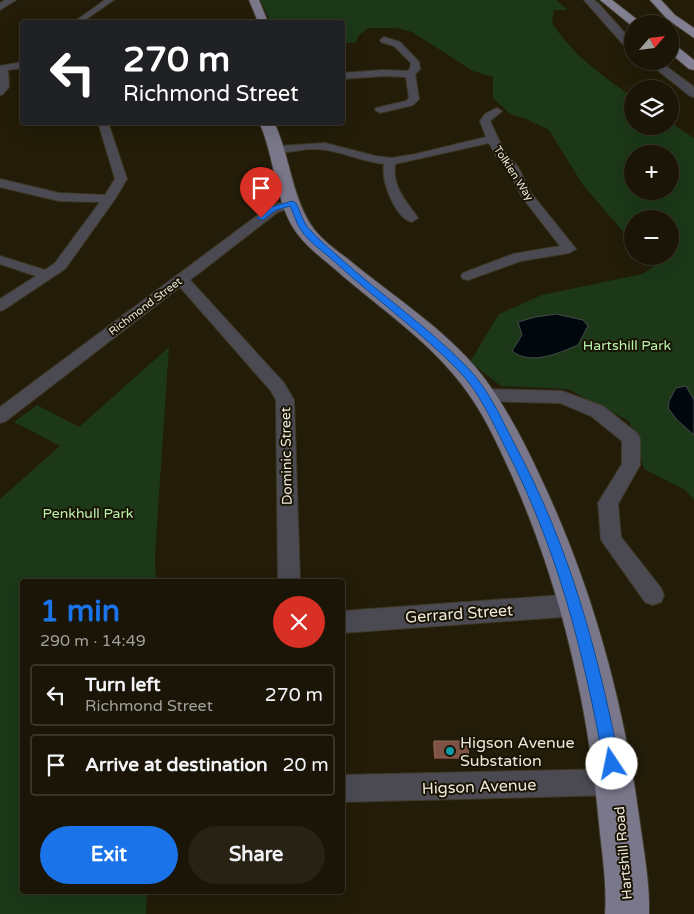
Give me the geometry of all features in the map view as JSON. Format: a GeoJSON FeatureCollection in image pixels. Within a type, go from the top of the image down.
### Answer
{"type":"FeatureCollection","features":[{"type":"Feature","properties":{"kind":"highway"},"geometry":{"type":"LineString","coordinates":[[605,0],[625,15]]}},
{"type":"Feature","properties":{"kind":"highway"},"geometry":{"type":"LineString","coordinates":[[614,0],[631,15]]}},
{"type":"Feature","properties":{"kind":"highway"},"geometry":{"type":"LineString","coordinates":[[650,2],[660,15]]}},
{"type":"Feature","properties":{"kind":"highway"},"geometry":{"type":"LineString","coordinates":[[650,2],[694,34]]}},
{"type":"Feature","properties":{"kind":"highway"},"geometry":{"type":"LineString","coordinates":[[679,33],[694,44]]}},
{"type":"Feature","properties":{"kind":"highway"},"geometry":{"type":"LineString","coordinates":[[679,55],[694,66]]}},
{"type":"Feature","properties":{"kind":"main road"},"geometry":{"type":"LineString","coordinates":[[254,0],[263,20]]}},
{"type":"Feature","properties":{"kind":"main road","name":"Hartshill Road"},"geometry":{"type":"LineString","coordinates":[[267,125],[278,149],[292,203],[305,230],[373,292],[438,345],[464,370],[484,395],[528,479],[554,541],[576,605],[598,694],[616,782],[627,914]]}},
{"type":"Feature","properties":{"kind":"street"},"geometry":{"type":"LineString","coordinates":[[0,6],[11,0]]}},
{"type":"Feature","properties":{"kind":"street"},"geometry":{"type":"LineString","coordinates":[[81,20],[110,0]]}},
{"type":"Feature","properties":{"kind":"street"},"geometry":{"type":"LineString","coordinates":[[589,0],[624,38]]}},
{"type":"Feature","properties":{"kind":"street"},"geometry":{"type":"LineString","coordinates":[[384,40],[397,44],[412,42]]}},
{"type":"Feature","properties":{"kind":"street"},"geometry":{"type":"LineString","coordinates":[[345,76],[384,73],[410,74],[416,69],[415,62],[397,44]]}},
{"type":"Feature","properties":{"kind":"street"},"geometry":{"type":"LineString","coordinates":[[0,92],[4,87],[2,68],[20,64]]}},
{"type":"Feature","properties":{"kind":"street"},"geometry":{"type":"LineString","coordinates":[[663,70],[694,93]]}},
{"type":"Feature","properties":{"kind":"street"},"geometry":{"type":"LineString","coordinates":[[380,110],[408,103],[414,99],[410,74]]}},
{"type":"Feature","properties":{"kind":"street"},"geometry":{"type":"LineString","coordinates":[[492,139],[485,122],[489,116],[497,111]]}},
{"type":"Feature","properties":{"kind":"street"},"geometry":{"type":"LineString","coordinates":[[0,306],[60,266],[109,199],[120,179],[104,125]]}},
{"type":"Feature","properties":{"kind":"street","name":"Tolkien Way"},"geometry":{"type":"LineString","coordinates":[[278,149],[317,146],[340,149],[363,158],[390,161],[423,156],[474,140],[492,139],[500,154],[512,167],[526,194],[547,219],[568,249],[518,257],[468,276]]}},
{"type":"Feature","properties":{"kind":"street"},"geometry":{"type":"LineString","coordinates":[[390,161],[387,171],[392,189],[403,208],[412,218]]}},
{"type":"Feature","properties":{"kind":"street"},"geometry":{"type":"LineString","coordinates":[[0,183],[59,197],[109,199]]}},
{"type":"Feature","properties":{"kind":"street","name":"Richmond Street"},"geometry":{"type":"LineString","coordinates":[[4,409],[274,208],[292,203]]}},
{"type":"Feature","properties":{"kind":"street"},"geometry":{"type":"LineString","coordinates":[[0,260],[48,275]]}},
{"type":"Feature","properties":{"kind":"street","name":"Dominic Street"},"geometry":{"type":"LineString","coordinates":[[181,279],[278,387],[285,400],[289,579]]}},
{"type":"Feature","properties":{"kind":"street"},"geometry":{"type":"LineString","coordinates":[[484,395],[562,397],[597,411],[631,438],[632,465],[608,503],[611,540],[653,595]]}},
{"type":"Feature","properties":{"kind":"street","name":"Gerrard Street"},"geometry":{"type":"LineString","coordinates":[[345,622],[576,605]]}},
{"type":"Feature","properties":{"kind":"street","name":"Higson Avenue"},"geometry":{"type":"LineString","coordinates":[[345,789],[616,782]]}},
{"type":"Feature","properties":{"kind":"green space","name":"Hartshill Park"},"geometry":{"type":"Polygon","coordinates":[[[260,0],[556,0],[568,10],[554,10],[552,23],[579,55],[624,91],[624,135],[679,135],[679,128],[694,138],[694,500],[685,490],[644,469],[629,421],[568,389],[501,386],[470,362],[499,314],[542,295],[642,274],[653,265],[679,265],[679,210],[624,210],[624,233],[583,185],[549,130],[524,118],[510,114],[493,98],[493,77],[473,71],[412,32],[397,28],[368,28],[358,36],[356,43],[345,43],[345,20],[270,20],[260,0]]]}},
{"type":"Feature","properties":{"kind":"green space","name":"Penkhull Park"},"geometry":{"type":"Polygon","coordinates":[[[169,347],[155,555],[156,579],[20,579],[20,894],[147,894],[146,914],[0,914],[0,499],[60,446],[14,422],[37,405],[79,427],[169,347]]]}},
{"type":"Feature","properties":{"kind":"shaded area"},"geometry":{"type":"Polygon","coordinates":[[[556,314],[583,320],[588,326],[578,345],[545,357],[536,358],[528,358],[512,351],[522,335],[518,322],[556,314]]]}},
{"type":"Feature","properties":{"kind":"shaded area"},"geometry":{"type":"Polygon","coordinates":[[[686,386],[694,400],[694,435],[677,420],[668,408],[669,401],[676,388],[686,386]]]}},
{"type":"Feature","properties":{"kind":"building","name":"Higson Avenue Substation"},"geometry":{"type":"Polygon","coordinates":[[[434,741],[467,741],[469,757],[435,757],[434,741]]]}},
{"type":"Feature","properties":{"kind":"place","name":"Higson Avenue Substation"},"geometry":{"type":"Point","coordinates":[450,751]}},
{"type":"Feature","properties":{"kind":"route"},"geometry":{"type":"LineString","coordinates":[[261,218],[274,208],[292,203],[305,230],[373,292],[438,345],[464,370],[484,395],[528,479],[554,541],[576,605],[598,694],[612,764]]}}]}
